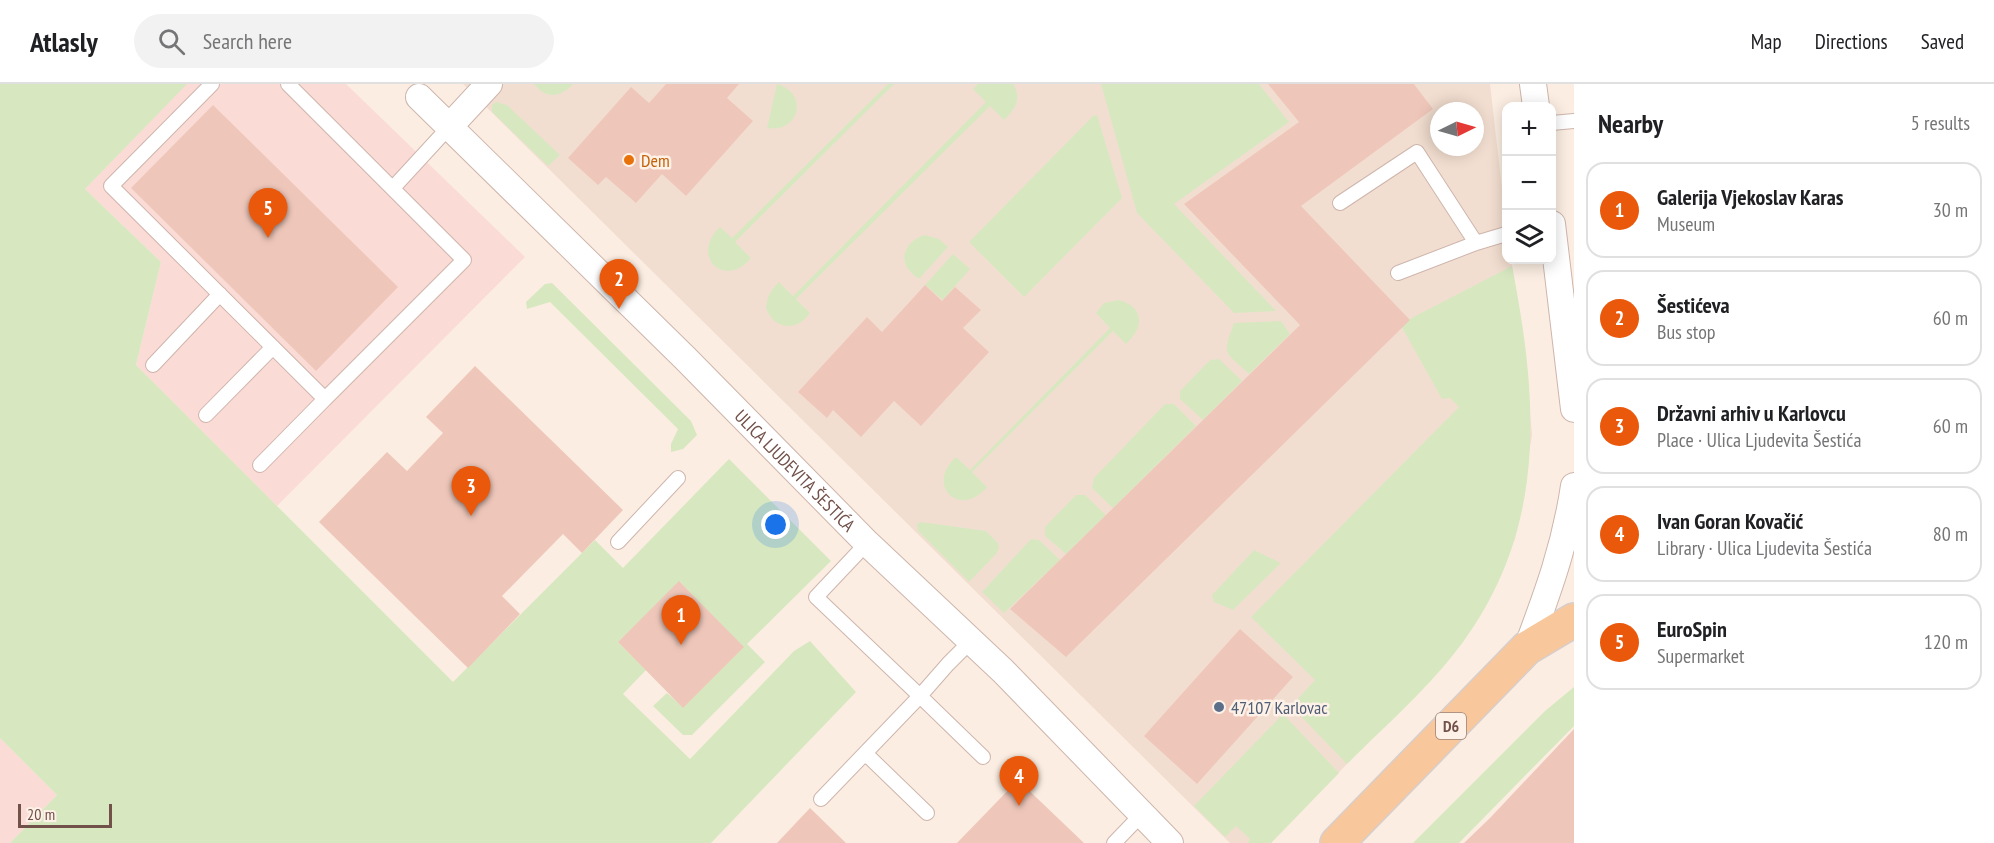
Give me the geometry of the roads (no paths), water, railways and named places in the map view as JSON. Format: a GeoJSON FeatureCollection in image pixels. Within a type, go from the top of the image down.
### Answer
{"type":"FeatureCollection","features":[{"type":"Feature","properties":{"kind":"main road","name":"D6"},"geometry":{"type":"LineString","coordinates":[[1337,843],[1527,648],[1574,620]]}},
{"type":"Feature","properties":{"kind":"street"},"geometry":{"type":"LineString","coordinates":[[450,126],[489,84]]}},
{"type":"Feature","properties":{"kind":"street"},"geometry":{"type":"LineString","coordinates":[[1533,84],[1535,102]]}},
{"type":"Feature","properties":{"kind":"street","name":"ULICA LJUDEVITA ŠESTIĆA"},"geometry":{"type":"LineString","coordinates":[[419,96],[685,358],[867,543],[1003,671],[1170,843]]}},
{"type":"Feature","properties":{"kind":"street"},"geometry":{"type":"LineString","coordinates":[[1556,264],[1574,409]]}},
{"type":"Feature","properties":{"kind":"street"},"geometry":{"type":"LineString","coordinates":[[1527,648],[1556,571],[1568,525],[1574,486]]}},
{"type":"Feature","properties":{"kind":"lane"},"geometry":{"type":"LineString","coordinates":[[212,84],[111,186],[325,399]]}},
{"type":"Feature","properties":{"kind":"lane"},"geometry":{"type":"LineString","coordinates":[[260,465],[464,260],[288,84]]}},
{"type":"Feature","properties":{"kind":"lane"},"geometry":{"type":"LineString","coordinates":[[1556,122],[1574,120]]}},
{"type":"Feature","properties":{"kind":"lane"},"geometry":{"type":"LineString","coordinates":[[393,188],[450,126]]}},
{"type":"Feature","properties":{"kind":"lane"},"geometry":{"type":"LineString","coordinates":[[1340,203],[1416,152],[1476,243]]}},
{"type":"Feature","properties":{"kind":"lane"},"geometry":{"type":"LineString","coordinates":[[1398,273],[1502,235]]}},
{"type":"Feature","properties":{"kind":"lane"},"geometry":{"type":"LineString","coordinates":[[153,365],[220,294]]}},
{"type":"Feature","properties":{"kind":"lane"},"geometry":{"type":"LineString","coordinates":[[206,416],[273,347]]}},
{"type":"Feature","properties":{"kind":"lane"},"geometry":{"type":"LineString","coordinates":[[618,542],[678,478]]}},
{"type":"Feature","properties":{"kind":"lane"},"geometry":{"type":"LineString","coordinates":[[867,543],[816,597],[983,757]]}},
{"type":"Feature","properties":{"kind":"lane"},"geometry":{"type":"LineString","coordinates":[[821,799],[971,641]]}},
{"type":"Feature","properties":{"kind":"lane"},"geometry":{"type":"LineString","coordinates":[[865,753],[927,813]]}},
{"type":"Feature","properties":{"kind":"lane"},"geometry":{"type":"LineString","coordinates":[[1114,843],[1142,814]]}},
{"type":"Feature","properties":{"kind":"place","name":"Dem"},"geometry":{"type":"Point","coordinates":[629,160]}},
{"type":"Feature","properties":{"kind":"place","name":"EuroSpin"},"geometry":{"type":"Point","coordinates":[268,238]}},
{"type":"Feature","properties":{"kind":"place","name":"Šestićeva"},"geometry":{"type":"Point","coordinates":[619,309]}},
{"type":"Feature","properties":{"kind":"place","name":"Državni arhiv u Karlovcu"},"geometry":{"type":"Point","coordinates":[471,516]}},
{"type":"Feature","properties":{"kind":"place","name":"Galerija Vjekoslav Karas"},"geometry":{"type":"Point","coordinates":[681,645]}},
{"type":"Feature","properties":{"kind":"place","name":"47107 Karlovac"},"geometry":{"type":"Point","coordinates":[1219,707]}},
{"type":"Feature","properties":{"kind":"place","name":"Ivan Goran Kovačić"},"geometry":{"type":"Point","coordinates":[1019,806]}}]}
